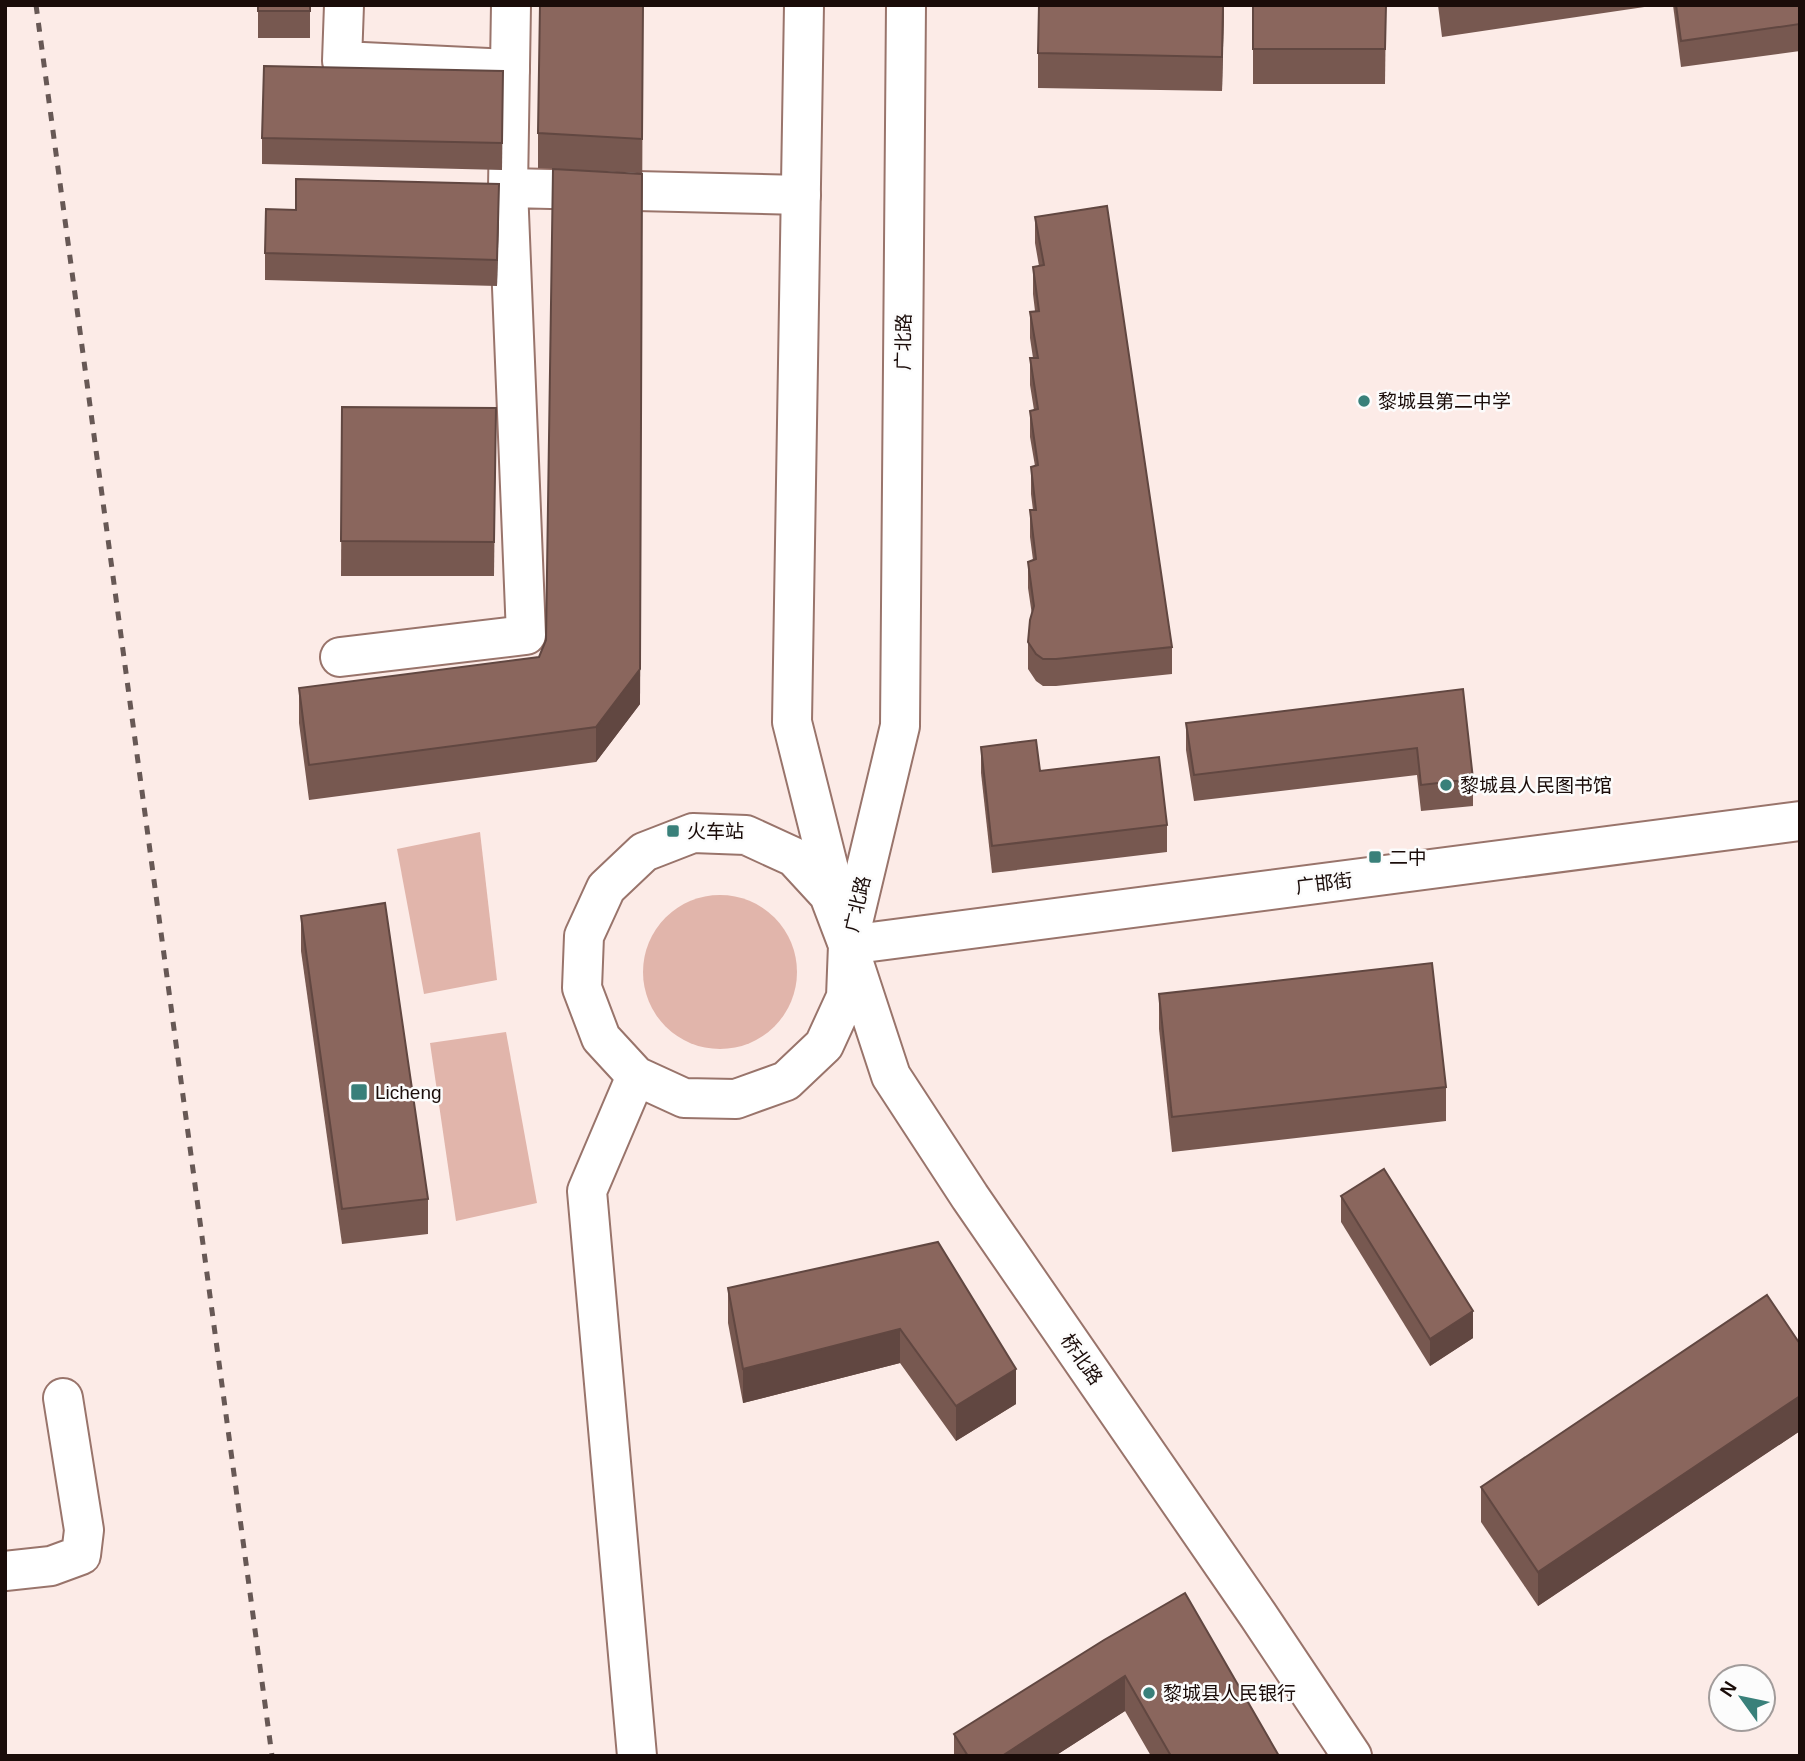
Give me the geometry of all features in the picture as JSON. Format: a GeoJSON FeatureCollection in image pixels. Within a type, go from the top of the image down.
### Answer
{"type":"FeatureCollection","features":[{"type":"Feature","properties":{"kind":"street"},"geometry":{"type":"LineString","coordinates":[[344,5],[342,61],[510,69]]}},
{"type":"Feature","properties":{"kind":"street"},"geometry":{"type":"LineString","coordinates":[[340,657],[526,635],[508,188],[511,5]]}},
{"type":"Feature","properties":{"kind":"street","name":"广北路"},"geometry":{"type":"LineString","coordinates":[[804,5],[792,722],[848,945]]}},
{"type":"Feature","properties":{"kind":"street","name":"广北路"},"geometry":{"type":"LineString","coordinates":[[848,945],[900,726],[906,5]]}},
{"type":"Feature","properties":{"kind":"street"},"geometry":{"type":"LineString","coordinates":[[508,188],[800,195]]}},
{"type":"Feature","properties":{"kind":"street","name":"广邯街"},"geometry":{"type":"LineString","coordinates":[[848,945],[1800,821]]}},
{"type":"Feature","properties":{"kind":"street"},"geometry":{"type":"LineString","coordinates":[[693,833],[746,835],[794,857],[829,895],[848,945],[846,997],[824,1045],[786,1081],[736,1099],[684,1098],[636,1076],[601,1038],[582,988],[584,936],[606,888],[644,852],[693,833]]}},
{"type":"Feature","properties":{"kind":"street","name":"桥北路"},"geometry":{"type":"LineString","coordinates":[[848,945],[891,1076],[970,1197],[1352,1756]]}},
{"type":"Feature","properties":{"kind":"street"},"geometry":{"type":"LineString","coordinates":[[636,1076],[587,1191],[637,1756]]}},
{"type":"Feature","properties":{"kind":"street"},"geometry":{"type":"LineString","coordinates":[[5,1571],[51,1566],[81,1555],[84,1530],[63,1398]]}},
{"type":"Feature","properties":{"kind":"shaded area"},"geometry":{"type":"Polygon","coordinates":[[[480,832],[497,980],[424,994],[397,849],[480,832]]]}},
{"type":"Feature","properties":{"kind":"shaded area"},"geometry":{"type":"Polygon","coordinates":[[[720,895],[750,901],[775,917],[791,942],[797,972],[791,1002],[775,1027],[750,1043],[720,1049],[690,1043],[665,1027],[649,1002],[643,972],[649,942],[665,917],[690,901],[720,895]]]}},
{"type":"Feature","properties":{"kind":"shaded area"},"geometry":{"type":"Polygon","coordinates":[[[506,1032],[537,1203],[456,1221],[430,1043],[506,1032]]]}},
{"type":"Feature","properties":{"kind":"building"},"geometry":{"type":"Polygon","coordinates":[[[258,5],[310,5],[310,11],[258,11],[258,5]]]}},
{"type":"Feature","properties":{"kind":"building"},"geometry":{"type":"Polygon","coordinates":[[[540,5],[643,5],[642,139],[538,133],[540,5]]]}},
{"type":"Feature","properties":{"kind":"building"},"geometry":{"type":"Polygon","coordinates":[[[1039,5],[1223,5],[1222,57],[1038,53],[1039,5]]]}},
{"type":"Feature","properties":{"kind":"building"},"geometry":{"type":"Polygon","coordinates":[[[1253,5],[1386,5],[1385,49],[1253,49],[1253,5]]]}},
{"type":"Feature","properties":{"kind":"building"},"geometry":{"type":"Polygon","coordinates":[[[1676,5],[1800,5],[1800,24],[1681,41],[1676,5]]]}},
{"type":"Feature","properties":{"kind":"building"},"geometry":{"type":"Polygon","coordinates":[[[264,66],[503,71],[502,143],[262,138],[264,66]]]}},
{"type":"Feature","properties":{"kind":"building"},"geometry":{"type":"Polygon","coordinates":[[[553,169],[642,174],[640,669],[596,727],[309,765],[299,688],[539,657],[546,640],[553,169]]]}},
{"type":"Feature","properties":{"kind":"building"},"geometry":{"type":"Polygon","coordinates":[[[296,179],[499,184],[497,260],[265,253],[266,209],[296,210],[296,179]]]}},
{"type":"Feature","properties":{"kind":"building"},"geometry":{"type":"Polygon","coordinates":[[[1107,206],[1172,647],[1043,659],[1028,642],[1034,606],[1028,562],[1036,559],[1030,510],[1036,510],[1031,467],[1038,465],[1030,411],[1038,409],[1030,358],[1038,358],[1030,312],[1039,311],[1033,267],[1044,265],[1035,217],[1107,206]]]}},
{"type":"Feature","properties":{"kind":"building"},"geometry":{"type":"Polygon","coordinates":[[[342,407],[496,408],[494,542],[341,541],[342,407]]]}},
{"type":"Feature","properties":{"kind":"building"},"geometry":{"type":"Polygon","coordinates":[[[1463,689],[1473,779],[1421,785],[1417,748],[1194,775],[1186,723],[1463,689]]]}},
{"type":"Feature","properties":{"kind":"building"},"geometry":{"type":"Polygon","coordinates":[[[1036,740],[1040,771],[1159,757],[1167,825],[992,846],[981,747],[1036,740]]]}},
{"type":"Feature","properties":{"kind":"building"},"geometry":{"type":"Polygon","coordinates":[[[385,903],[428,1199],[342,1209],[301,916],[385,903]]]}},
{"type":"Feature","properties":{"kind":"building"},"geometry":{"type":"Polygon","coordinates":[[[1432,963],[1446,1087],[1172,1117],[1159,994],[1432,963]]]}},
{"type":"Feature","properties":{"kind":"building"},"geometry":{"type":"Polygon","coordinates":[[[1384,1169],[1473,1311],[1430,1339],[1341,1196],[1384,1169]]]}},
{"type":"Feature","properties":{"kind":"building"},"geometry":{"type":"Polygon","coordinates":[[[938,1242],[1016,1369],[956,1406],[900,1329],[743,1369],[728,1288],[938,1242]]]}},
{"type":"Feature","properties":{"kind":"building"},"geometry":{"type":"Polygon","coordinates":[[[1767,1295],[1800,1344],[1800,1396],[1538,1572],[1481,1487],[1767,1295]]]}},
{"type":"Feature","properties":{"kind":"building"},"geometry":{"type":"Polygon","coordinates":[[[1185,1593],[1279,1756],[1171,1756],[1125,1676],[1002,1756],[968,1756],[954,1734],[1185,1593]]]}},
{"type":"Feature","properties":{"kind":"railway"},"geometry":{"type":"LineString","coordinates":[[36,5],[272,1756]]}},
{"type":"Feature","properties":{"kind":"place","name":"黎城县第二中学"},"geometry":{"type":"Point","coordinates":[1364,401]}},
{"type":"Feature","properties":{"kind":"place","name":"黎城县人民图书馆"},"geometry":{"type":"Point","coordinates":[1446,785]}},
{"type":"Feature","properties":{"kind":"place","name":"火车站"},"geometry":{"type":"Point","coordinates":[673,831]}},
{"type":"Feature","properties":{"kind":"place","name":"二中"},"geometry":{"type":"Point","coordinates":[1375,857]}},
{"type":"Feature","properties":{"kind":"place","name":"Licheng"},"geometry":{"type":"Point","coordinates":[359,1092]}},
{"type":"Feature","properties":{"kind":"place","name":"黎城县人民银行"},"geometry":{"type":"Point","coordinates":[1149,1693]}}]}
